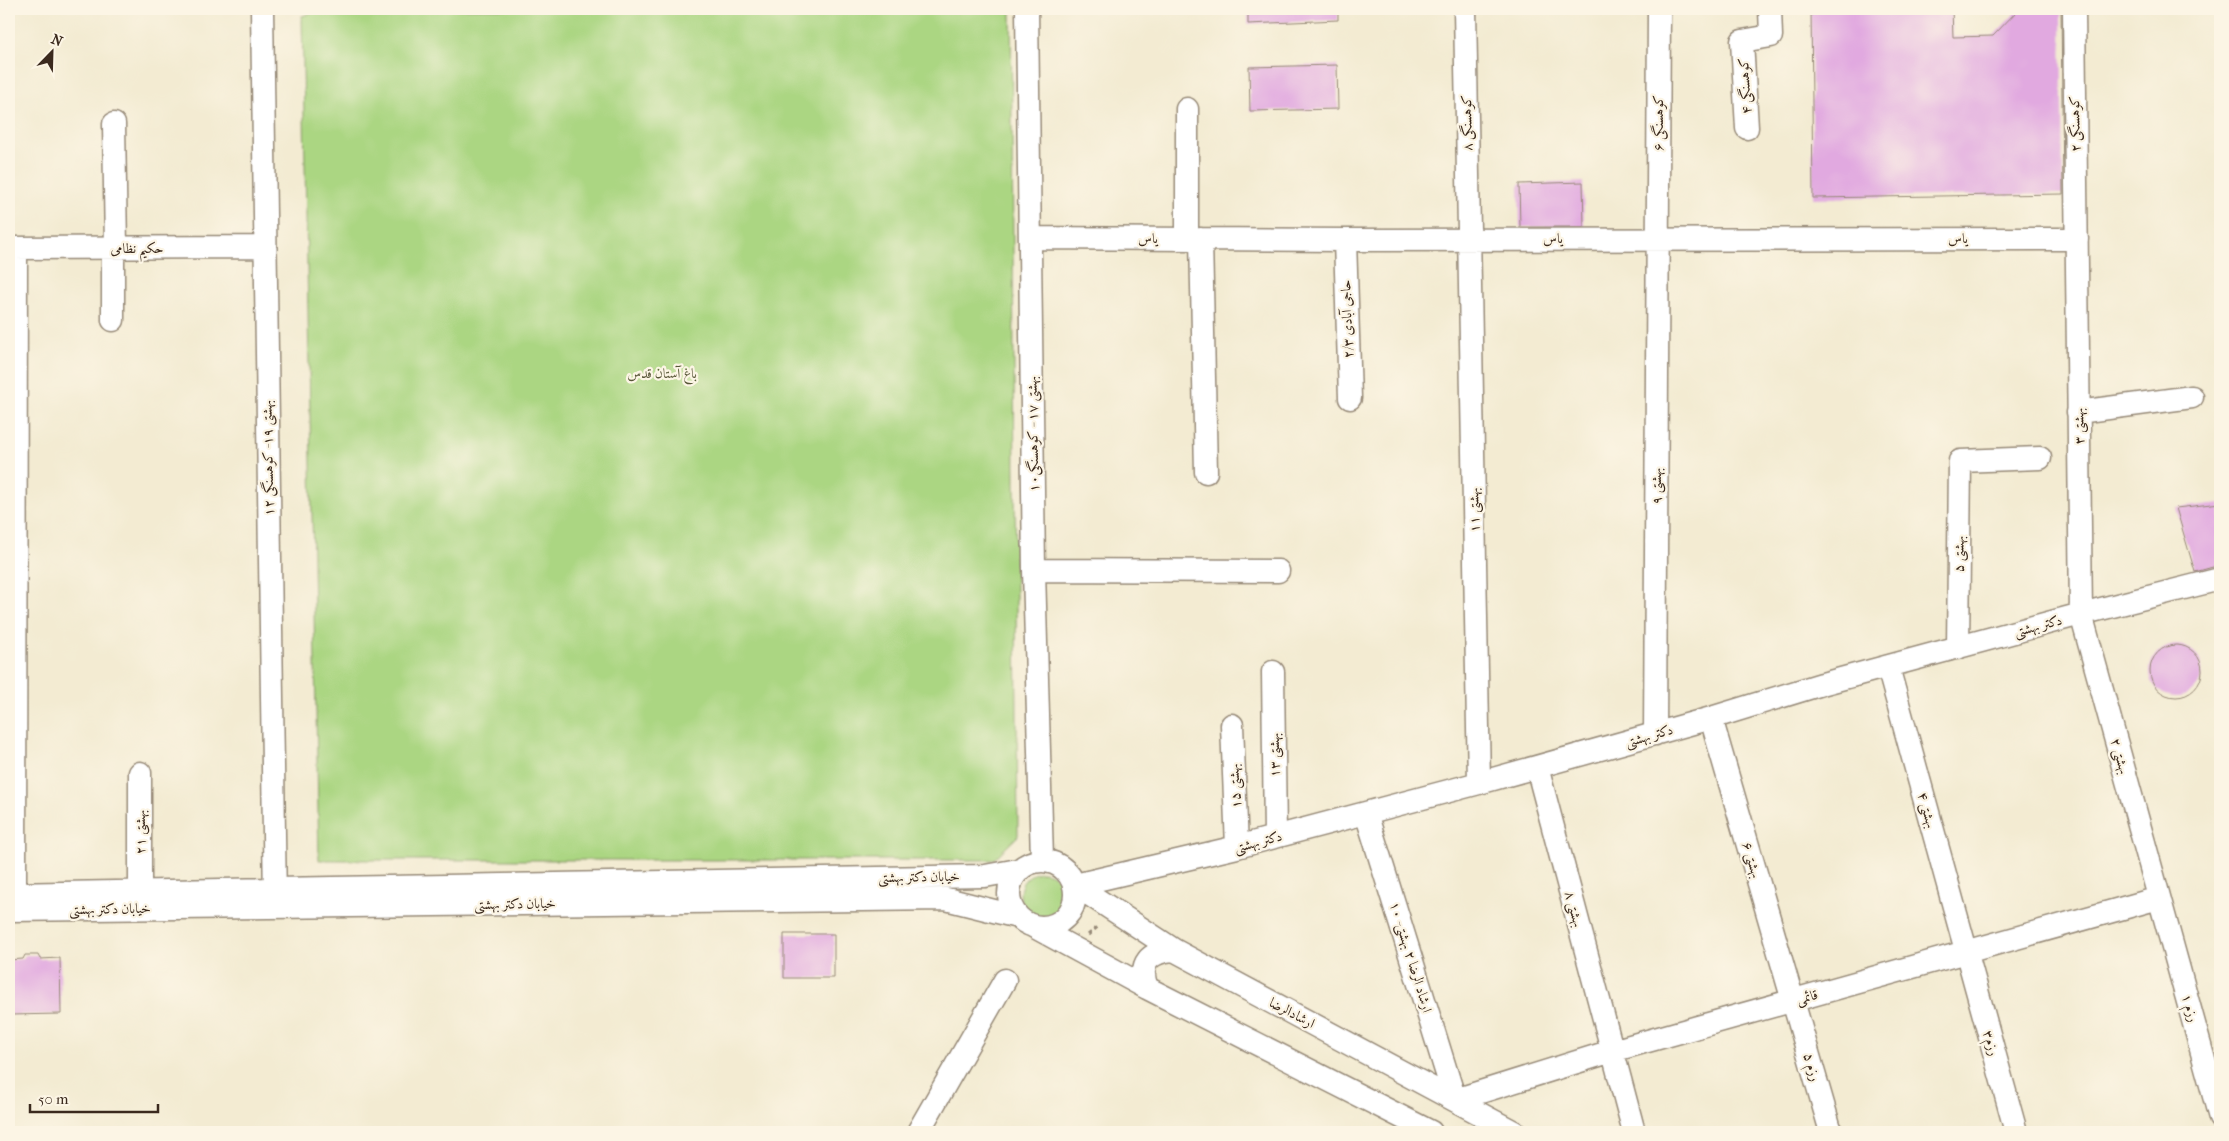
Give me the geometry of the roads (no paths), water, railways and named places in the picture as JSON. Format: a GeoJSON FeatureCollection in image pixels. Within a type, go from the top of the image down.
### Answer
{"type":"FeatureCollection","features":[{"type":"Feature","properties":{"kind":"street","name":"بهشتی ۱۹- کوهسنگی ۱۲"},"geometry":{"type":"LineString","coordinates":[[262,9],[275,898]]}},
{"type":"Feature","properties":{"kind":"street","name":"بهشتی ۱۷ - کوهسنگی۱۰"},"geometry":{"type":"LineString","coordinates":[[1027,9],[1034,570],[1042,860]]}},
{"type":"Feature","properties":{"kind":"street","name":"کوهسنگی ۸"},"geometry":{"type":"LineString","coordinates":[[1465,9],[1469,238]]}},
{"type":"Feature","properties":{"kind":"street","name":"کوهسنگی ۶"},"geometry":{"type":"LineString","coordinates":[[1657,238],[1659,9]]}},
{"type":"Feature","properties":{"kind":"street","name":"کوهسنگی ۴"},"geometry":{"type":"LineString","coordinates":[[1747,128],[1742,41],[1772,36],[1770,9]]}},
{"type":"Feature","properties":{"kind":"street","name":"کوهسنگی ۲"},"geometry":{"type":"LineString","coordinates":[[2074,9],[2076,239]]}},
{"type":"Feature","properties":{"kind":"street"},"geometry":{"type":"LineString","coordinates":[[1186,109],[1206,472]]}},
{"type":"Feature","properties":{"kind":"street"},"geometry":{"type":"LineString","coordinates":[[113,320],[114,124]]}},
{"type":"Feature","properties":{"kind":"street","name":"یاس"},"geometry":{"type":"LineString","coordinates":[[1030,238],[1345,240],[1469,238],[2076,239]]}},
{"type":"Feature","properties":{"kind":"street","name":"بهشتی ۱۱"},"geometry":{"type":"LineString","coordinates":[[1469,238],[1479,783]]}},
{"type":"Feature","properties":{"kind":"street","name":"بهشتی ۹"},"geometry":{"type":"LineString","coordinates":[[1655,734],[1657,238]]}},
{"type":"Feature","properties":{"kind":"street","name":"بهشتی ۳"},"geometry":{"type":"LineString","coordinates":[[2076,239],[2081,614]]}},
{"type":"Feature","properties":{"kind":"street","name":"حاجی آبادی ۲/۳"},"geometry":{"type":"LineString","coordinates":[[1345,240],[1350,398]]}},
{"type":"Feature","properties":{"kind":"street","name":"حکیم نظامی"},"geometry":{"type":"LineString","coordinates":[[13,248],[265,247]]}},
{"type":"Feature","properties":{"kind":"street"},"geometry":{"type":"LineString","coordinates":[[11,899],[13,248]]}},
{"type":"Feature","properties":{"kind":"street"},"geometry":{"type":"LineString","coordinates":[[2078,412],[2192,397]]}},
{"type":"Feature","properties":{"kind":"street","name":"بهشتی ۵"},"geometry":{"type":"LineString","coordinates":[[1958,648],[1960,461],[2040,458]]}},
{"type":"Feature","properties":{"kind":"street"},"geometry":{"type":"LineString","coordinates":[[1034,570],[1278,571]]}},
{"type":"Feature","properties":{"kind":"street","name":"دکتر بهشتی"},"geometry":{"type":"LineString","coordinates":[[1075,885],[1237,847],[1479,783],[1888,667],[2081,614],[2220,579]]}},
{"type":"Feature","properties":{"kind":"street","name":"بهشتی ۲"},"geometry":{"type":"LineString","coordinates":[[2081,614],[2159,898]]}},
{"type":"Feature","properties":{"kind":"street","name":"بهشتی ۴"},"geometry":{"type":"LineString","coordinates":[[1888,667],[1966,953]]}},
{"type":"Feature","properties":{"kind":"street","name":"بهشتی ۱۳"},"geometry":{"type":"LineString","coordinates":[[1273,672],[1275,837]]}},
{"type":"Feature","properties":{"kind":"street","name":"بهشتی ۶"},"geometry":{"type":"LineString","coordinates":[[1711,718],[1793,1001]]}},
{"type":"Feature","properties":{"kind":"street","name":"بهشتی ۱۵"},"geometry":{"type":"LineString","coordinates":[[1232,725],[1237,847]]}},
{"type":"Feature","properties":{"kind":"street","name":"بهشتی ۸"},"geometry":{"type":"LineString","coordinates":[[1537,767],[1634,1132]]}},
{"type":"Feature","properties":{"kind":"street","name":"بهشتی ۲۱"},"geometry":{"type":"LineString","coordinates":[[140,773],[140,892]]}},
{"type":"Feature","properties":{"kind":"street","name":"ارشاد الرضا ۲ بهشتی- ۱۰"},"geometry":{"type":"LineString","coordinates":[[1366,813],[1456,1100]]}},
{"type":"Feature","properties":{"kind":"street"},"geometry":{"type":"LineString","coordinates":[[1026,922],[1051,926],[1066,917],[1075,902],[1075,885],[1066,870],[1059,864],[1042,860],[1025,864],[1013,877],[1008,894],[1013,910],[1026,922],[1148,988],[1431,1132]]}},
{"type":"Feature","properties":{"kind":"street","name":"خیابان دکتر بهشتی"},"geometry":{"type":"LineString","coordinates":[[11,899],[140,892],[275,898],[985,876],[1018,870]]}},
{"type":"Feature","properties":{"kind":"street","name":"ارشادالرضا"},"geometry":{"type":"LineString","coordinates":[[1075,885],[1174,950],[1514,1132]]}},
{"type":"Feature","properties":{"kind":"street","name":"قائمی"},"geometry":{"type":"LineString","coordinates":[[1456,1100],[1612,1052],[2159,898]]}},
{"type":"Feature","properties":{"kind":"street","name":"رزم ۱"},"geometry":{"type":"LineString","coordinates":[[2159,898],[2220,1118]]}},
{"type":"Feature","properties":{"kind":"street","name":"خیابان دکتر بهشتی"},"geometry":{"type":"LineString","coordinates":[[11,899],[946,899],[1026,922]]}},
{"type":"Feature","properties":{"kind":"street"},"geometry":{"type":"LineString","coordinates":[[1148,988],[1143,977],[1144,966],[1151,956],[1161,951],[1174,950]]}},
{"type":"Feature","properties":{"kind":"street","name":"رزم۳"},"geometry":{"type":"LineString","coordinates":[[1966,953],[2016,1132]]}},
{"type":"Feature","properties":{"kind":"street"},"geometry":{"type":"LineString","coordinates":[[918,1132],[1005,980]]}},
{"type":"Feature","properties":{"kind":"street","name":"رزم ۵"},"geometry":{"type":"LineString","coordinates":[[1793,1001],[1831,1132]]}},
{"type":"Feature","properties":{"kind":"park label","name":"باغ آستان قدس"},"geometry":{"type":"Point","coordinates":[662,373]}}]}
